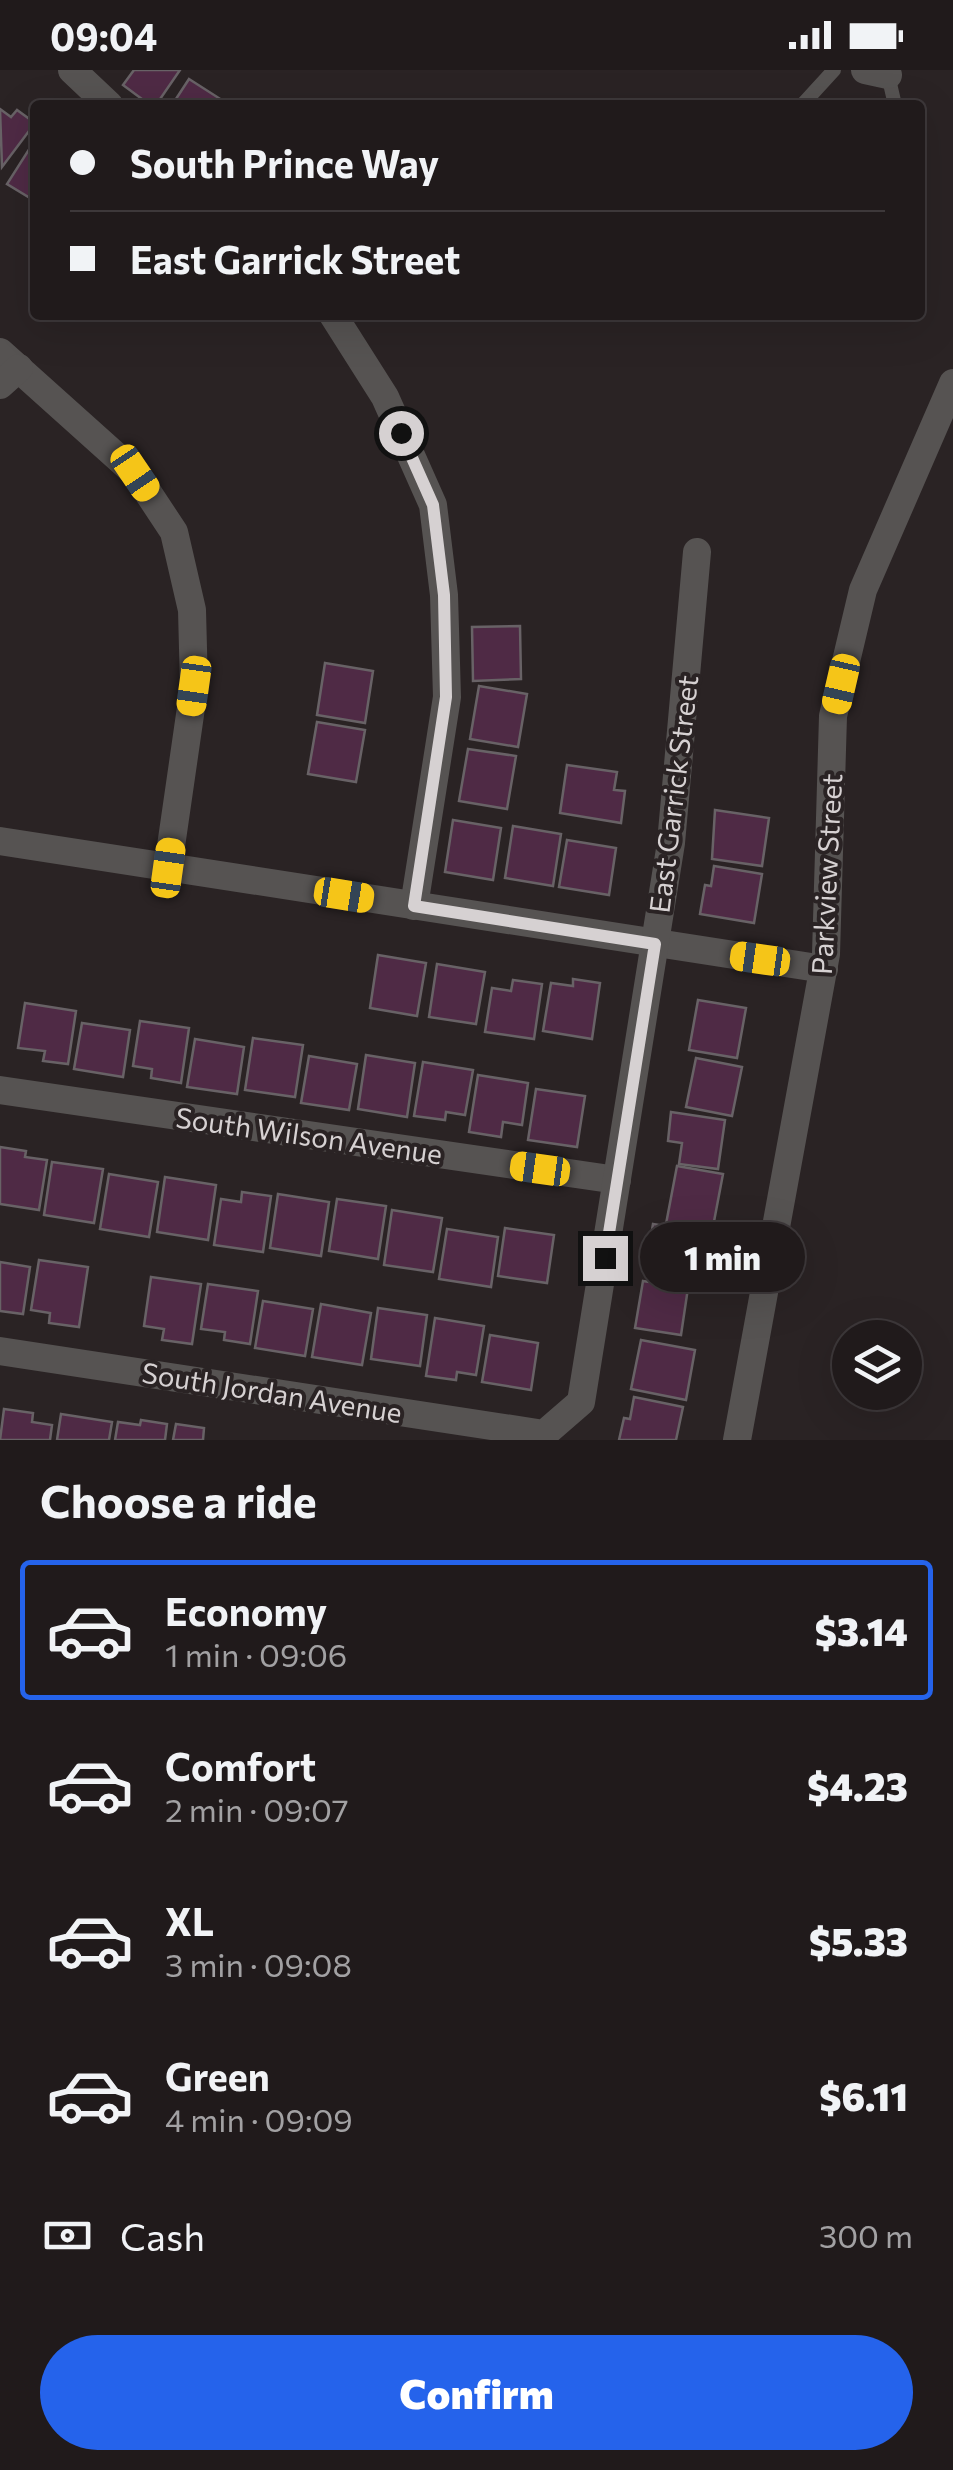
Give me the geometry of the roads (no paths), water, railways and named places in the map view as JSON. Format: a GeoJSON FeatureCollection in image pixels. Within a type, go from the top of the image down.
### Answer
{"type":"FeatureCollection","features":[{"type":"Feature","properties":{"kind":"street"},"geometry":{"type":"LineString","coordinates":[[72,70],[104,100]]}},
{"type":"Feature","properties":{"kind":"street"},"geometry":{"type":"LineString","coordinates":[[336,320],[385,397],[433,505],[444,595],[446,697],[414,906]]}},
{"type":"Feature","properties":{"kind":"street"},"geometry":{"type":"LineString","coordinates":[[6,368],[135,473],[174,532],[192,610],[194,686],[168,868]]}},
{"type":"Feature","properties":{"kind":"street","name":"Parkview Street"},"geometry":{"type":"LineString","coordinates":[[736,1440],[824,968],[832,847],[834,716],[864,590],[953,383]]}},
{"type":"Feature","properties":{"kind":"street","name":"East Garrick Street"},"geometry":{"type":"LineString","coordinates":[[544,1434],[581,1402],[673,824],[698,552]]}},
{"type":"Feature","properties":{"kind":"street"},"geometry":{"type":"LineString","coordinates":[[0,841],[824,968]]}},
{"type":"Feature","properties":{"kind":"street","name":"South Wilson Avenue"},"geometry":{"type":"LineString","coordinates":[[0,1090],[617,1180]]}},
{"type":"Feature","properties":{"kind":"street","name":"South Jordan Avenue"},"geometry":{"type":"LineString","coordinates":[[0,1351],[544,1434]]}},
{"type":"Feature","properties":{"kind":"lane"},"geometry":{"type":"LineString","coordinates":[[807,100],[834,70]]}},
{"type":"Feature","properties":{"kind":"lane"},"geometry":{"type":"LineString","coordinates":[[876,73],[892,100]]}}]}
